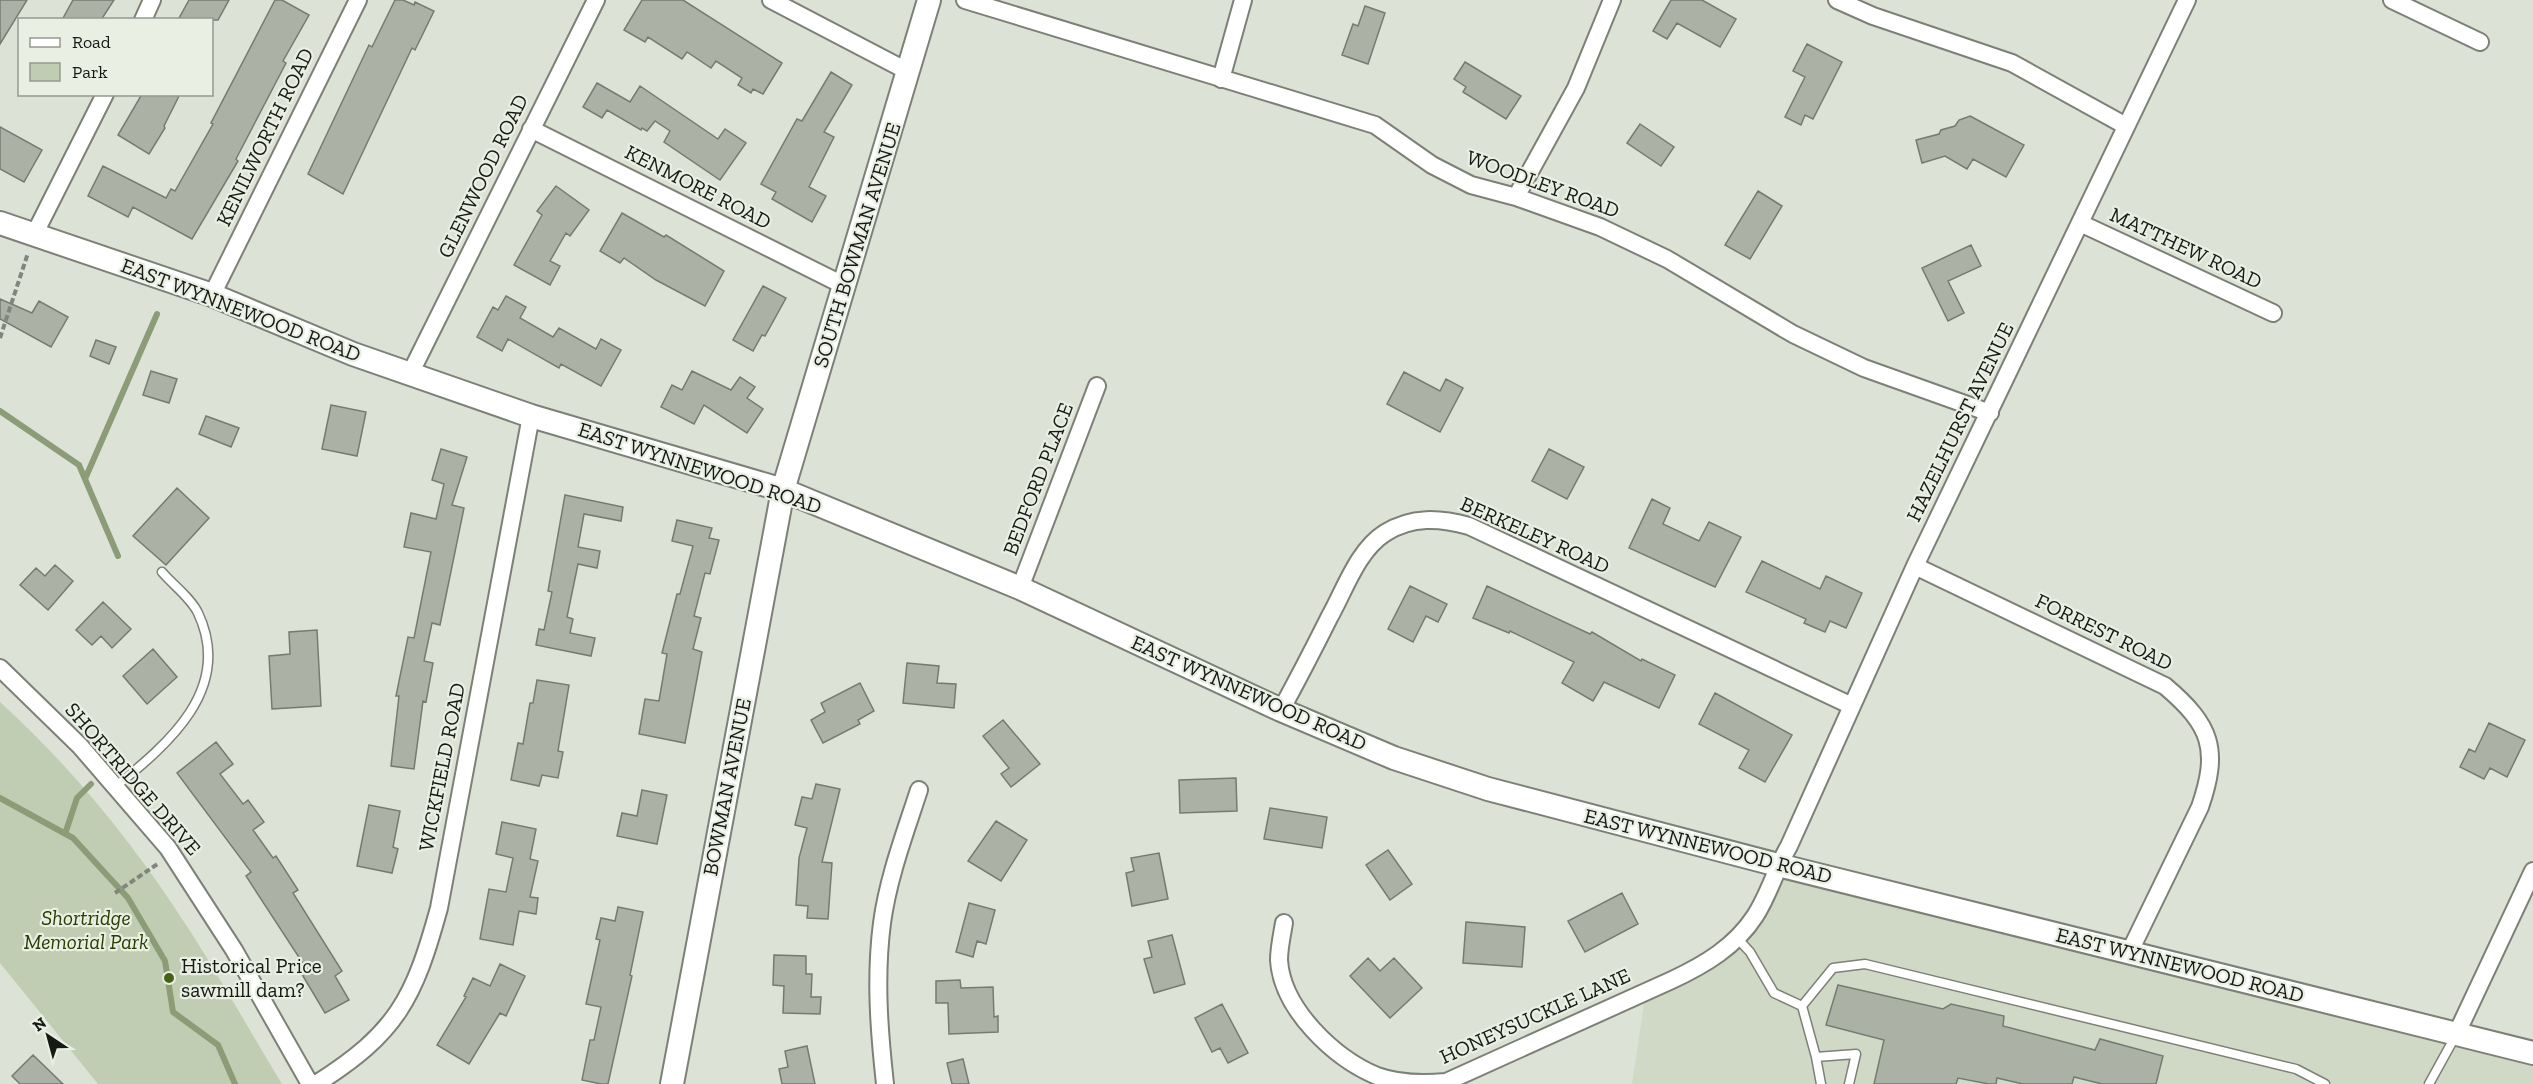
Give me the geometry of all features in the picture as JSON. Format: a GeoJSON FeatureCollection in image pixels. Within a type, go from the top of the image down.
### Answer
{"type":"FeatureCollection","features":[{"type":"Feature","properties":{"kind":"street"},"geometry":{"type":"LineString","coordinates":[[143,18],[152,0]]}},
{"type":"Feature","properties":{"kind":"street","name":"KENILWORTH ROAD"},"geometry":{"type":"LineString","coordinates":[[212,295],[358,0]]}},
{"type":"Feature","properties":{"kind":"street","name":"GLENWOOD ROAD"},"geometry":{"type":"LineString","coordinates":[[411,372],[596,0]]}},
{"type":"Feature","properties":{"kind":"street"},"geometry":{"type":"LineString","coordinates":[[771,0],[909,72]]}},
{"type":"Feature","properties":{"kind":"street","name":"SOUTH BOWMAN AVENUE"},"geometry":{"type":"LineString","coordinates":[[783,490],[929,0]]}},
{"type":"Feature","properties":{"kind":"street","name":"WOODLEY ROAD"},"geometry":{"type":"LineString","coordinates":[[965,0],[1375,125],[1432,165],[1471,185],[1516,197],[1600,226],[1658,255],[1793,334],[1864,368],[1990,413]]}},
{"type":"Feature","properties":{"kind":"street"},"geometry":{"type":"LineString","coordinates":[[1221,79],[1243,0]]}},
{"type":"Feature","properties":{"kind":"street"},"geometry":{"type":"LineString","coordinates":[[1516,197],[1576,88],[1612,0]]}},
{"type":"Feature","properties":{"kind":"street"},"geometry":{"type":"LineString","coordinates":[[1837,0],[1873,16],[2012,63],[2126,126]]}},
{"type":"Feature","properties":{"kind":"street","name":"HAZELHURST AVENUE"},"geometry":{"type":"LineString","coordinates":[[1778,865],[1789,846],[1915,566],[2187,0]]}},
{"type":"Feature","properties":{"kind":"street"},"geometry":{"type":"LineString","coordinates":[[2392,0],[2480,42]]}},
{"type":"Feature","properties":{"kind":"street"},"geometry":{"type":"LineString","coordinates":[[34,235],[104,96]]}},
{"type":"Feature","properties":{"kind":"street","name":"KENMORE ROAD"},"geometry":{"type":"LineString","coordinates":[[531,129],[845,286]]}},
{"type":"Feature","properties":{"kind":"street","name":"EAST WYNNEWOOD ROAD"},"geometry":{"type":"LineString","coordinates":[[0,223],[212,295],[353,354],[411,372],[531,416],[783,490],[1020,588],[1281,710],[1394,758],[1488,789],[1778,865],[2533,1053]]}},
{"type":"Feature","properties":{"kind":"street","name":"MATTHEW ROAD"},"geometry":{"type":"LineString","coordinates":[[2080,223],[2273,314]]}},
{"type":"Feature","properties":{"kind":"street","name":"BEDFORD PLACE"},"geometry":{"type":"LineString","coordinates":[[1020,588],[1097,386]]}},
{"type":"Feature","properties":{"kind":"street","name":"WICKFIELD ROAD"},"geometry":{"type":"LineString","coordinates":[[316,1084],[352,1061],[378,1037],[402,1006],[424,963],[439,908],[531,416]]}},
{"type":"Feature","properties":{"kind":"street","name":"BOWMAN AVENUE"},"geometry":{"type":"LineString","coordinates":[[672,1084],[783,490]]}},
{"type":"Feature","properties":{"kind":"street","name":"BERKELEY ROAD"},"geometry":{"type":"LineString","coordinates":[[1281,710],[1361,558],[1385,533],[1412,521],[1427,518],[1469,526],[1852,706]]}},
{"type":"Feature","properties":{"kind":"street","name":"FORREST ROAD"},"geometry":{"type":"LineString","coordinates":[[1915,566],[2165,686],[2179,698],[2202,726],[2210,743],[2211,764],[2207,786],[2200,807],[2130,951]]}},
{"type":"Feature","properties":{"kind":"street","name":"SHORTRIDGE DRIVE"},"geometry":{"type":"LineString","coordinates":[[0,668],[80,746],[172,854],[234,950],[310,1084]]}},
{"type":"Feature","properties":{"kind":"street"},"geometry":{"type":"LineString","coordinates":[[885,1084],[877,980],[882,922],[888,891],[919,790]]}},
{"type":"Feature","properties":{"kind":"street","name":"HONEYSUCKLE LANE"},"geometry":{"type":"LineString","coordinates":[[1284,923],[1279,959],[1282,978],[1301,1015],[1322,1040],[1340,1055],[1377,1076],[1398,1082],[1446,1083],[1699,967],[1737,938],[1756,915],[1778,865]]}},
{"type":"Feature","properties":{"kind":"street"},"geometry":{"type":"LineString","coordinates":[[2456,1035],[2533,871]]}},
{"type":"Feature","properties":{"kind":"lane"},"geometry":{"type":"LineString","coordinates":[[116,787],[147,761],[191,715],[209,669],[207,638],[197,611],[162,572]]}},
{"type":"Feature","properties":{"kind":"lane"},"geometry":{"type":"LineString","coordinates":[[1737,938],[1750,952],[1774,993],[1802,1006],[1821,1084]]}},
{"type":"Feature","properties":{"kind":"lane"},"geometry":{"type":"LineString","coordinates":[[1802,1006],[1833,968],[1865,964],[2296,1069],[2325,1084]]}},
{"type":"Feature","properties":{"kind":"lane"},"geometry":{"type":"LineString","coordinates":[[2429,1084],[2456,1035]]}},
{"type":"Feature","properties":{"kind":"lane"},"geometry":{"type":"LineString","coordinates":[[1816,1057],[1856,1054],[1849,1084]]}},
{"type":"Feature","properties":{"kind":"path"},"geometry":{"type":"LineString","coordinates":[[0,338],[34,235]]}},
{"type":"Feature","properties":{"kind":"path"},"geometry":{"type":"LineString","coordinates":[[115,893],[172,854]]}},
{"type":"Feature","properties":{"kind":"shaded area"},"geometry":{"type":"Polygon","coordinates":[[[1778,865],[2533,1053],[2533,1084],[1632,1084],[1646,991],[1724,950],[1778,865]]]}},
{"type":"Feature","properties":{"kind":"green space","name":"Shortridge Memorial Park"},"geometry":{"type":"Polygon","coordinates":[[[0,702],[53,754],[126,839],[170,900],[202,950],[282,1084],[98,1084],[0,963],[0,702]]]}},
{"type":"Feature","properties":{"kind":"building"},"geometry":{"type":"Polygon","coordinates":[[[0,0],[27,0],[0,44],[0,0]]]}},
{"type":"Feature","properties":{"kind":"building"},"geometry":{"type":"Polygon","coordinates":[[[73,0],[114,0],[102,18],[63,18],[73,0]]]}},
{"type":"Feature","properties":{"kind":"building"},"geometry":{"type":"Polygon","coordinates":[[[189,0],[229,0],[218,20],[179,18],[189,0]]]}},
{"type":"Feature","properties":{"kind":"building"},"geometry":{"type":"Polygon","coordinates":[[[275,0],[282,0],[309,15],[283,61],[286,63],[236,159],[238,161],[192,239],[133,207],[128,217],[88,196],[103,166],[166,198],[171,189],[175,191],[213,124],[211,123],[275,0]]]}},
{"type":"Feature","properties":{"kind":"building"},"geometry":{"type":"Polygon","coordinates":[[[395,0],[403,0],[414,5],[415,2],[434,11],[415,50],[412,48],[343,194],[308,174],[369,45],[372,47],[395,0]]]}},
{"type":"Feature","properties":{"kind":"building"},"geometry":{"type":"Polygon","coordinates":[[[642,0],[683,0],[782,63],[763,94],[753,89],[751,93],[738,85],[742,78],[716,61],[711,68],[687,52],[682,59],[648,37],[645,42],[624,30],[642,0]]]}},
{"type":"Feature","properties":{"kind":"building"},"geometry":{"type":"Polygon","coordinates":[[[1671,0],[1702,0],[1736,19],[1720,47],[1677,23],[1667,39],[1653,31],[1671,0]]]}},
{"type":"Feature","properties":{"kind":"building"},"geometry":{"type":"Polygon","coordinates":[[[1365,6],[1385,13],[1368,64],[1342,55],[1353,24],[1358,26],[1365,6]]]}},
{"type":"Feature","properties":{"kind":"building"},"geometry":{"type":"Polygon","coordinates":[[[1807,44],[1842,62],[1813,119],[1805,115],[1801,125],[1785,117],[1805,77],[1793,71],[1807,44]]]}},
{"type":"Feature","properties":{"kind":"building"},"geometry":{"type":"Polygon","coordinates":[[[1465,62],[1521,96],[1506,119],[1463,92],[1466,87],[1454,79],[1465,62]]]}},
{"type":"Feature","properties":{"kind":"building"},"geometry":{"type":"Polygon","coordinates":[[[831,72],[852,85],[824,132],[834,137],[809,187],[826,196],[812,222],[772,199],[776,192],[761,184],[797,119],[802,121],[831,72]]]}},
{"type":"Feature","properties":{"kind":"building"},"geometry":{"type":"Polygon","coordinates":[[[597,83],[630,102],[640,86],[718,139],[725,129],[746,143],[720,180],[664,142],[670,131],[655,121],[647,131],[642,128],[641,130],[607,110],[602,118],[583,107],[597,83]]]}},
{"type":"Feature","properties":{"kind":"building"},"geometry":{"type":"Polygon","coordinates":[[[141,96],[179,96],[165,128],[149,154],[118,135],[141,96]]]}},
{"type":"Feature","properties":{"kind":"building"},"geometry":{"type":"Polygon","coordinates":[[[1970,116],[2024,145],[2006,177],[1973,159],[1967,169],[1945,156],[1922,163],[1916,140],[1939,134],[1941,130],[1955,126],[1959,120],[1970,116]]]}},
{"type":"Feature","properties":{"kind":"building"},"geometry":{"type":"Polygon","coordinates":[[[1640,124],[1674,147],[1661,166],[1627,143],[1640,124]]]}},
{"type":"Feature","properties":{"kind":"building"},"geometry":{"type":"Polygon","coordinates":[[[0,127],[42,150],[24,182],[0,169],[0,127]]]}},
{"type":"Feature","properties":{"kind":"building"},"geometry":{"type":"Polygon","coordinates":[[[556,186],[589,210],[570,236],[566,233],[550,261],[560,266],[550,285],[514,265],[542,215],[537,211],[556,186]]]}},
{"type":"Feature","properties":{"kind":"building"},"geometry":{"type":"Polygon","coordinates":[[[1758,191],[1782,206],[1750,259],[1725,245],[1758,191]]]}},
{"type":"Feature","properties":{"kind":"building"},"geometry":{"type":"Polygon","coordinates":[[[622,213],[664,237],[666,235],[724,271],[705,306],[656,280],[624,258],[620,263],[600,251],[622,213]]]}},
{"type":"Feature","properties":{"kind":"building"},"geometry":{"type":"Polygon","coordinates":[[[1971,245],[1981,266],[1948,281],[1964,313],[1948,321],[1922,268],[1971,245]]]}},
{"type":"Feature","properties":{"kind":"building"},"geometry":{"type":"Polygon","coordinates":[[[763,286],[786,298],[765,336],[762,335],[753,351],[733,340],[763,286]]]}},
{"type":"Feature","properties":{"kind":"building"},"geometry":{"type":"Polygon","coordinates":[[[506,296],[526,307],[520,318],[553,337],[559,328],[596,349],[601,339],[621,350],[601,386],[561,364],[559,368],[508,339],[502,351],[477,337],[493,307],[498,310],[506,296]]]}},
{"type":"Feature","properties":{"kind":"building"},"geometry":{"type":"Polygon","coordinates":[[[0,299],[32,313],[39,301],[68,317],[51,347],[0,319],[0,299]]]}},
{"type":"Feature","properties":{"kind":"building"},"geometry":{"type":"Polygon","coordinates":[[[96,340],[116,347],[109,364],[90,356],[96,340]]]}},
{"type":"Feature","properties":{"kind":"building"},"geometry":{"type":"Polygon","coordinates":[[[151,371],[177,379],[169,403],[143,395],[151,371]]]}},
{"type":"Feature","properties":{"kind":"building"},"geometry":{"type":"Polygon","coordinates":[[[692,371],[731,390],[740,377],[755,387],[747,398],[763,409],[747,433],[704,405],[694,424],[661,407],[672,385],[682,390],[692,371]]]}},
{"type":"Feature","properties":{"kind":"building"},"geometry":{"type":"Polygon","coordinates":[[[1404,372],[1440,391],[1446,379],[1463,388],[1440,432],[1387,404],[1404,372]]]}},
{"type":"Feature","properties":{"kind":"building"},"geometry":{"type":"Polygon","coordinates":[[[331,405],[366,412],[357,456],[322,449],[331,405]]]}},
{"type":"Feature","properties":{"kind":"building"},"geometry":{"type":"Polygon","coordinates":[[[206,416],[239,428],[231,447],[199,434],[206,416]]]}},
{"type":"Feature","properties":{"kind":"building"},"geometry":{"type":"Polygon","coordinates":[[[441,449],[467,457],[452,505],[464,508],[440,625],[432,623],[424,661],[433,663],[426,702],[423,701],[414,769],[391,766],[399,696],[396,696],[408,637],[414,638],[431,552],[404,547],[411,513],[436,519],[444,484],[432,480],[441,449]]]}},
{"type":"Feature","properties":{"kind":"building"},"geometry":{"type":"Polygon","coordinates":[[[1549,449],[1584,467],[1567,499],[1532,481],[1549,449]]]}},
{"type":"Feature","properties":{"kind":"building"},"geometry":{"type":"Polygon","coordinates":[[[177,488],[209,518],[166,565],[133,536],[177,488]]]}},
{"type":"Feature","properties":{"kind":"building"},"geometry":{"type":"Polygon","coordinates":[[[565,495],[623,507],[621,521],[584,514],[578,547],[600,551],[597,568],[578,564],[567,617],[573,619],[570,633],[595,638],[591,656],[536,645],[539,629],[544,630],[552,592],[548,591],[565,495]]]}},
{"type":"Feature","properties":{"kind":"building"},"geometry":{"type":"Polygon","coordinates":[[[1652,499],[1670,508],[1663,524],[1699,541],[1709,522],[1741,537],[1715,587],[1629,548],[1652,499]]]}},
{"type":"Feature","properties":{"kind":"building"},"geometry":{"type":"Polygon","coordinates":[[[677,520],[712,528],[709,538],[719,540],[710,574],[705,573],[694,616],[701,618],[693,649],[702,652],[685,743],[639,734],[645,699],[659,701],[667,654],[662,653],[677,594],[680,594],[693,546],[672,541],[677,520]]]}},
{"type":"Feature","properties":{"kind":"building"},"geometry":{"type":"Polygon","coordinates":[[[1762,561],[1820,589],[1826,576],[1862,593],[1846,628],[1830,621],[1825,632],[1804,623],[1806,619],[1746,592],[1762,561]]]}},
{"type":"Feature","properties":{"kind":"building"},"geometry":{"type":"Polygon","coordinates":[[[55,565],[73,581],[48,610],[20,585],[36,568],[45,576],[55,565]]]}},
{"type":"Feature","properties":{"kind":"building"},"geometry":{"type":"Polygon","coordinates":[[[1410,586],[1447,604],[1438,622],[1426,616],[1413,642],[1388,629],[1410,586]]]}},
{"type":"Feature","properties":{"kind":"building"},"geometry":{"type":"Polygon","coordinates":[[[1487,586],[1590,634],[1592,632],[1641,661],[1642,659],[1675,675],[1659,708],[1604,682],[1593,701],[1562,683],[1574,662],[1510,631],[1509,633],[1473,618],[1487,586]]]}},
{"type":"Feature","properties":{"kind":"building"},"geometry":{"type":"Polygon","coordinates":[[[103,602],[131,629],[112,648],[101,636],[92,645],[76,630],[103,602]]]}},
{"type":"Feature","properties":{"kind":"building"},"geometry":{"type":"Polygon","coordinates":[[[317,630],[321,706],[272,709],[269,656],[290,654],[289,632],[317,630]]]}},
{"type":"Feature","properties":{"kind":"building"},"geometry":{"type":"Polygon","coordinates":[[[153,649],[177,677],[147,704],[123,676],[153,649]]]}},
{"type":"Feature","properties":{"kind":"building"},"geometry":{"type":"Polygon","coordinates":[[[907,663],[939,666],[937,683],[956,684],[954,708],[903,703],[907,663]]]}},
{"type":"Feature","properties":{"kind":"building"},"geometry":{"type":"Polygon","coordinates":[[[537,680],[569,685],[558,751],[563,752],[558,778],[542,775],[539,786],[511,780],[518,743],[523,744],[530,703],[533,703],[537,680]]]}},
{"type":"Feature","properties":{"kind":"building"},"geometry":{"type":"Polygon","coordinates":[[[860,683],[874,711],[858,720],[860,724],[823,743],[811,720],[825,712],[821,703],[860,683]]]}},
{"type":"Feature","properties":{"kind":"building"},"geometry":{"type":"Polygon","coordinates":[[[1715,693],[1792,735],[1765,782],[1739,768],[1749,750],[1699,724],[1715,693]]]}},
{"type":"Feature","properties":{"kind":"building"},"geometry":{"type":"Polygon","coordinates":[[[1003,720],[1040,764],[1011,787],[1001,774],[1009,768],[983,736],[1003,720]]]}},
{"type":"Feature","properties":{"kind":"building"},"geometry":{"type":"Polygon","coordinates":[[[2489,723],[2525,740],[2507,777],[2490,768],[2484,779],[2460,767],[2469,749],[2475,752],[2489,723]]]}},
{"type":"Feature","properties":{"kind":"building"},"geometry":{"type":"Polygon","coordinates":[[[216,742],[233,764],[220,774],[243,804],[248,800],[264,822],[253,830],[273,858],[276,856],[298,890],[293,893],[342,971],[335,976],[349,1000],[325,1013],[300,971],[306,968],[246,876],[251,872],[177,773],[216,742]]]}},
{"type":"Feature","properties":{"kind":"building"},"geometry":{"type":"Polygon","coordinates":[[[1236,778],[1237,811],[1180,813],[1179,780],[1236,778]]]}},
{"type":"Feature","properties":{"kind":"building"},"geometry":{"type":"Polygon","coordinates":[[[816,784],[840,789],[822,862],[832,863],[828,919],[807,918],[808,906],[796,905],[799,858],[807,828],[795,825],[802,797],[812,799],[816,784]]]}},
{"type":"Feature","properties":{"kind":"building"},"geometry":{"type":"Polygon","coordinates":[[[642,790],[667,795],[657,844],[617,836],[622,813],[637,816],[642,790]]]}},
{"type":"Feature","properties":{"kind":"building"},"geometry":{"type":"Polygon","coordinates":[[[369,805],[400,811],[393,847],[398,849],[392,873],[357,866],[369,805]]]}},
{"type":"Feature","properties":{"kind":"building"},"geometry":{"type":"Polygon","coordinates":[[[1270,808],[1327,817],[1322,848],[1264,839],[1270,808]]]}},
{"type":"Feature","properties":{"kind":"building"},"geometry":{"type":"Polygon","coordinates":[[[996,821],[1027,840],[1001,881],[968,861],[996,821]]]}},
{"type":"Feature","properties":{"kind":"building"},"geometry":{"type":"Polygon","coordinates":[[[502,822],[536,829],[530,859],[538,861],[530,897],[538,898],[536,914],[519,911],[513,945],[480,939],[489,889],[506,892],[513,858],[496,854],[502,822]]]}},
{"type":"Feature","properties":{"kind":"building"},"geometry":{"type":"Polygon","coordinates":[[[1388,850],[1412,884],[1390,900],[1366,865],[1388,850]]]}},
{"type":"Feature","properties":{"kind":"building"},"geometry":{"type":"Polygon","coordinates":[[[1159,853],[1168,899],[1132,906],[1126,873],[1134,871],[1131,858],[1159,853]]]}},
{"type":"Feature","properties":{"kind":"building"},"geometry":{"type":"Polygon","coordinates":[[[1622,893],[1638,924],[1585,952],[1568,921],[1622,893]]]}},
{"type":"Feature","properties":{"kind":"building"},"geometry":{"type":"Polygon","coordinates":[[[969,903],[995,910],[986,944],[977,941],[973,957],[956,952],[969,903]]]}},
{"type":"Feature","properties":{"kind":"building"},"geometry":{"type":"Polygon","coordinates":[[[618,907],[643,912],[630,975],[632,976],[608,1084],[601,1084],[582,1080],[590,1040],[594,1040],[601,1007],[586,1004],[600,940],[596,939],[601,918],[615,921],[618,907]]]}},
{"type":"Feature","properties":{"kind":"building"},"geometry":{"type":"Polygon","coordinates":[[[1466,922],[1525,927],[1522,967],[1463,963],[1466,922]]]}},
{"type":"Feature","properties":{"kind":"building"},"geometry":{"type":"Polygon","coordinates":[[[1172,935],[1185,984],[1154,993],[1144,959],[1152,957],[1148,941],[1172,935]]]}},
{"type":"Feature","properties":{"kind":"building"},"geometry":{"type":"Polygon","coordinates":[[[774,955],[806,956],[806,974],[812,974],[811,997],[821,997],[820,1014],[783,1013],[784,986],[773,985],[774,955]]]}},
{"type":"Feature","properties":{"kind":"building"},"geometry":{"type":"Polygon","coordinates":[[[1368,958],[1380,971],[1394,958],[1422,988],[1390,1018],[1350,976],[1368,958]]]}},
{"type":"Feature","properties":{"kind":"building"},"geometry":{"type":"Polygon","coordinates":[[[500,964],[525,976],[506,1016],[500,1013],[469,1064],[437,1045],[466,997],[464,996],[473,978],[490,986],[500,964]]]}},
{"type":"Feature","properties":{"kind":"building"},"geometry":{"type":"Polygon","coordinates":[[[960,980],[961,988],[993,987],[994,1017],[998,1016],[998,1032],[949,1034],[948,1003],[936,1003],[936,981],[960,980]]]}},
{"type":"Feature","properties":{"kind":"building"},"geometry":{"type":"Polygon","coordinates":[[[1838,985],[1943,1009],[1951,1004],[2004,1016],[2003,1026],[2095,1050],[2100,1039],[2163,1056],[2156,1084],[2102,1084],[2074,1077],[2072,1084],[2023,1084],[1997,1078],[1996,1084],[1989,1084],[1958,1078],[1956,1084],[1874,1084],[1884,1040],[1826,1025],[1838,985]]]}},
{"type":"Feature","properties":{"kind":"building"},"geometry":{"type":"Polygon","coordinates":[[[1222,1004],[1248,1053],[1228,1063],[1220,1048],[1212,1052],[1195,1018],[1222,1004]]]}},
{"type":"Feature","properties":{"kind":"building"},"geometry":{"type":"Polygon","coordinates":[[[807,1046],[815,1084],[782,1084],[779,1069],[788,1067],[785,1051],[807,1046]]]}},
{"type":"Feature","properties":{"kind":"building"},"geometry":{"type":"Polygon","coordinates":[[[33,1055],[63,1084],[20,1084],[12,1076],[33,1055]]]}},
{"type":"Feature","properties":{"kind":"building"},"geometry":{"type":"Polygon","coordinates":[[[963,1059],[969,1084],[952,1084],[947,1063],[963,1059]]]}},
{"type":"Feature","properties":{"kind":"waterway"},"geometry":{"type":"LineString","coordinates":[[85,479],[157,314]]}},
{"type":"Feature","properties":{"kind":"waterway"},"geometry":{"type":"LineString","coordinates":[[0,411],[79,465],[118,556]]}},
{"type":"Feature","properties":{"kind":"waterway"},"geometry":{"type":"LineString","coordinates":[[65,834],[77,798],[91,784]]}},
{"type":"Feature","properties":{"kind":"waterway"},"geometry":{"type":"LineString","coordinates":[[0,798],[73,838],[128,898],[165,961],[173,1012],[218,1045],[235,1084]]}},
{"type":"Feature","properties":{"kind":"place","name":"Historical Price sawmill dam?"},"geometry":{"type":"Point","coordinates":[169,978]}}]}
